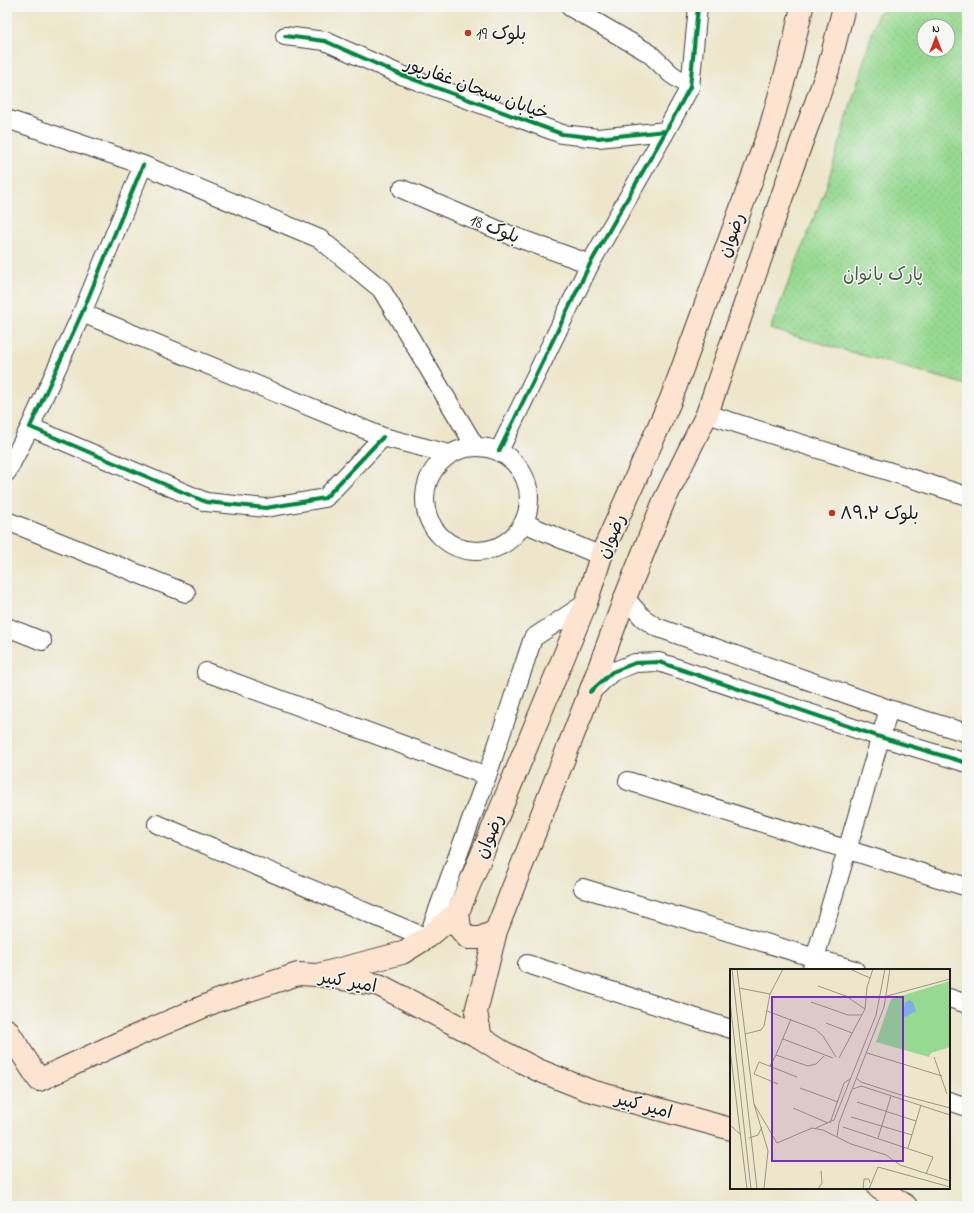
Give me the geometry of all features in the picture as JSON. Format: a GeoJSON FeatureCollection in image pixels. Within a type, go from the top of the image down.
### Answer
{"type":"FeatureCollection","features":[{"type":"Feature","properties":{"kind":"main road","name":"رضوان"},"geometry":{"type":"LineString","coordinates":[[317,975],[402,953],[428,938],[458,912],[586,603],[601,556],[671,399],[769,132],[791,55],[802,7]]}},
{"type":"Feature","properties":{"kind":"main road","name":"رضوان"},"geometry":{"type":"LineString","coordinates":[[481,1038],[476,1012],[496,931],[664,501],[707,414],[788,179],[828,70],[844,7]]}},
{"type":"Feature","properties":{"kind":"main road"},"geometry":{"type":"LineString","coordinates":[[458,912],[460,929],[468,938],[480,938],[496,931]]}},
{"type":"Feature","properties":{"kind":"main road","name":"امیر کبیر"},"geometry":{"type":"LineString","coordinates":[[7,1030],[39,1080],[119,1042],[219,1000],[298,974],[317,975],[379,985],[481,1038],[501,1051],[538,1070],[588,1090],[730,1129]]}},
{"type":"Feature","properties":{"kind":"main road"},"geometry":{"type":"LineString","coordinates":[[880,1189],[906,1206]]}},
{"type":"Feature","properties":{"kind":"street"},"geometry":{"type":"LineString","coordinates":[[570,7],[649,53],[671,74],[690,87]]}},
{"type":"Feature","properties":{"kind":"street"},"geometry":{"type":"LineString","coordinates":[[499,451],[590,264],[690,87],[698,7]]}},
{"type":"Feature","properties":{"kind":"street","name":"خیابان سبحان غفارپور"},"geometry":{"type":"LineString","coordinates":[[285,36],[325,41],[399,74],[562,134],[598,138],[666,131]]}},
{"type":"Feature","properties":{"kind":"street"},"geometry":{"type":"LineString","coordinates":[[7,119],[142,166],[320,239],[381,289],[475,446]]}},
{"type":"Feature","properties":{"kind":"street"},"geometry":{"type":"LineString","coordinates":[[7,472],[82,313],[142,166]]}},
{"type":"Feature","properties":{"kind":"street","name":"بلوک 18"},"geometry":{"type":"LineString","coordinates":[[402,189],[510,235],[590,264]]}},
{"type":"Feature","properties":{"kind":"street"},"geometry":{"type":"LineString","coordinates":[[82,313],[383,437],[449,454]]}},
{"type":"Feature","properties":{"kind":"street"},"geometry":{"type":"LineString","coordinates":[[707,414],[967,496]]}},
{"type":"Feature","properties":{"kind":"street"},"geometry":{"type":"LineString","coordinates":[[30,426],[206,502],[266,508],[325,498],[383,437]]}},
{"type":"Feature","properties":{"kind":"street"},"geometry":{"type":"LineString","coordinates":[[475,446],[499,451],[521,469],[530,495],[524,523],[502,546],[470,551],[441,538],[425,511],[428,479],[449,454],[461,449],[475,446]]}},
{"type":"Feature","properties":{"kind":"street"},"geometry":{"type":"LineString","coordinates":[[7,521],[186,593]]}},
{"type":"Feature","properties":{"kind":"street"},"geometry":{"type":"LineString","coordinates":[[524,523],[601,556]]}},
{"type":"Feature","properties":{"kind":"street"},"geometry":{"type":"LineString","coordinates":[[625,598],[643,618],[656,627],[889,709],[967,733]]}},
{"type":"Feature","properties":{"kind":"street"},"geometry":{"type":"LineString","coordinates":[[157,824],[428,938],[487,776],[533,638],[586,603]]}},
{"type":"Feature","properties":{"kind":"street"},"geometry":{"type":"LineString","coordinates":[[7,627],[42,641]]}},
{"type":"Feature","properties":{"kind":"street"},"geometry":{"type":"LineString","coordinates":[[590,692],[612,672],[635,663],[659,662],[880,737],[967,763]]}},
{"type":"Feature","properties":{"kind":"street"},"geometry":{"type":"LineString","coordinates":[[206,672],[487,776]]}},
{"type":"Feature","properties":{"kind":"street"},"geometry":{"type":"LineString","coordinates":[[813,964],[889,709]]}},
{"type":"Feature","properties":{"kind":"street"},"geometry":{"type":"LineString","coordinates":[[628,781],[967,887]]}},
{"type":"Feature","properties":{"kind":"street"},"geometry":{"type":"LineString","coordinates":[[583,888],[813,964],[848,969]]}},
{"type":"Feature","properties":{"kind":"street"},"geometry":{"type":"LineString","coordinates":[[527,964],[730,1029]]}},
{"type":"Feature","properties":{"kind":"street"},"geometry":{"type":"LineString","coordinates":[[950,998],[967,1004]]}},
{"type":"Feature","properties":{"kind":"street"},"geometry":{"type":"LineString","coordinates":[[950,1101],[967,1107]]}},
{"type":"Feature","properties":{"kind":"green space","name":"پارک بانوان"},"geometry":{"type":"Polygon","coordinates":[[[898,7],[967,7],[967,385],[770,329],[827,185],[878,13],[898,7]]]}},
{"type":"Feature","properties":{"kind":"cycle path"},"geometry":{"type":"LineString","coordinates":[[499,451],[590,264],[690,87],[698,7]]}},
{"type":"Feature","properties":{"kind":"cycle path"},"geometry":{"type":"LineString","coordinates":[[285,36],[325,41],[399,74],[562,134],[598,138],[666,131]]}},
{"type":"Feature","properties":{"kind":"cycle path"},"geometry":{"type":"LineString","coordinates":[[143,165],[82,313],[30,427],[206,502],[266,508],[325,498],[383,437]]}},
{"type":"Feature","properties":{"kind":"cycle path"},"geometry":{"type":"LineString","coordinates":[[590,692],[612,672],[635,663],[659,662],[880,737],[967,763]]}},
{"type":"Feature","properties":{"kind":"place","name":"بلوک 19"},"geometry":{"type":"Point","coordinates":[468,33]}},
{"type":"Feature","properties":{"kind":"place","name":"بلوک ۸۹.۲"},"geometry":{"type":"Point","coordinates":[832,513]}}]}
